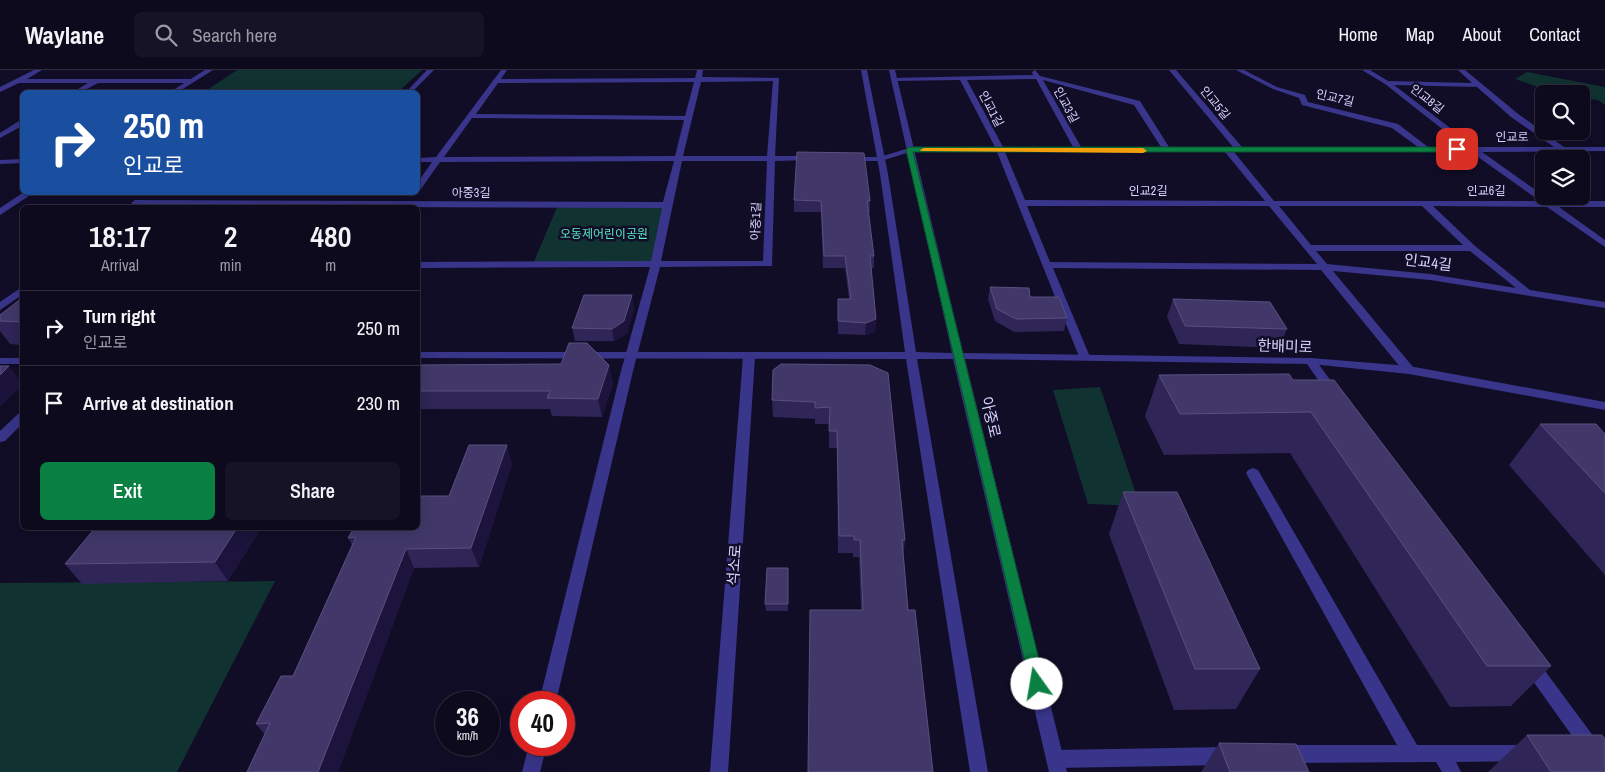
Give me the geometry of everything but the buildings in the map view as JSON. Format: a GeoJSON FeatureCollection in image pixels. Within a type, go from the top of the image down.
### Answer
{"type":"FeatureCollection","features":[{"type":"Feature","properties":{"kind":"street"},"geometry":{"type":"LineString","coordinates":[[0,90],[39,70]]}},
{"type":"Feature","properties":{"kind":"street"},"geometry":{"type":"LineString","coordinates":[[177,90],[190,80],[210,70]]}},
{"type":"Feature","properties":{"kind":"street"},"geometry":{"type":"LineString","coordinates":[[411,90],[431,70]]}},
{"type":"Feature","properties":{"kind":"street"},"geometry":{"type":"LineString","coordinates":[[420,184],[436,159],[504,70]]}},
{"type":"Feature","properties":{"kind":"street"},"geometry":{"type":"LineString","coordinates":[[864,70],[881,159],[978,772]]}},
{"type":"Feature","properties":{"kind":"street","name":"인교5길"},"geometry":{"type":"LineString","coordinates":[[1172,70],[1240,150]]}},
{"type":"Feature","properties":{"kind":"street","name":"인교7길"},"geometry":{"type":"LineString","coordinates":[[1238,70],[1274,88],[1302,96],[1305,103],[1395,126],[1426,150]]}},
{"type":"Feature","properties":{"kind":"street","name":"인교8길"},"geometry":{"type":"LineString","coordinates":[[1365,70],[1387,83],[1473,149]]}},
{"type":"Feature","properties":{"kind":"street"},"geometry":{"type":"LineString","coordinates":[[1460,70],[1514,115],[1562,149]]}},
{"type":"Feature","properties":{"kind":"street"},"geometry":{"type":"LineString","coordinates":[[893,75],[963,79],[1036,73],[1137,103],[1167,150]]}},
{"type":"Feature","properties":{"kind":"street","name":"인교3길"},"geometry":{"type":"LineString","coordinates":[[1036,73],[1079,151]]}},
{"type":"Feature","properties":{"kind":"street"},"geometry":{"type":"LineString","coordinates":[[496,80],[603,80],[699,75],[777,79],[771,158]]}},
{"type":"Feature","properties":{"kind":"street"},"geometry":{"type":"LineString","coordinates":[[551,691],[631,357],[656,263],[667,205],[699,75]]}},
{"type":"Feature","properties":{"kind":"street","name":"아중로"},"geometry":{"type":"LineString","coordinates":[[893,75],[909,150],[1057,765]]}},
{"type":"Feature","properties":{"kind":"street","name":"인교1길"},"geometry":{"type":"LineString","coordinates":[[963,79],[1000,150]]}},
{"type":"Feature","properties":{"kind":"street"},"geometry":{"type":"LineString","coordinates":[[17,81],[190,80]]}},
{"type":"Feature","properties":{"kind":"street"},"geometry":{"type":"LineString","coordinates":[[81,90],[97,81]]}},
{"type":"Feature","properties":{"kind":"street"},"geometry":{"type":"LineString","coordinates":[[1387,83],[1476,85]]}},
{"type":"Feature","properties":{"kind":"street"},"geometry":{"type":"LineString","coordinates":[[470,116],[688,118]]}},
{"type":"Feature","properties":{"kind":"street"},"geometry":{"type":"LineString","coordinates":[[0,136],[20,125]]}},
{"type":"Feature","properties":{"kind":"street","name":"인교6길"},"geometry":{"type":"LineString","coordinates":[[1473,149],[1535,195]]}},
{"type":"Feature","properties":{"kind":"street","name":"인교로"},"geometry":{"type":"LineString","coordinates":[[844,159],[881,159],[909,150],[1605,149]]}},
{"type":"Feature","properties":{"kind":"street"},"geometry":{"type":"LineString","coordinates":[[1000,150],[1084,357]]}},
{"type":"Feature","properties":{"kind":"street"},"geometry":{"type":"LineString","coordinates":[[1228,150],[1409,370]]}},
{"type":"Feature","properties":{"kind":"street"},"geometry":{"type":"LineString","coordinates":[[420,160],[679,157],[826,159]]}},
{"type":"Feature","properties":{"kind":"street","name":"아중1길"},"geometry":{"type":"LineString","coordinates":[[420,265],[768,264],[771,158]]}},
{"type":"Feature","properties":{"kind":"street"},"geometry":{"type":"LineString","coordinates":[[0,162],[20,161]]}},
{"type":"Feature","properties":{"kind":"street"},"geometry":{"type":"LineString","coordinates":[[0,212],[26,195]]}},
{"type":"Feature","properties":{"kind":"street"},"geometry":{"type":"LineString","coordinates":[[132,205],[144,195]]}},
{"type":"Feature","properties":{"kind":"street","name":"인교2길"},"geometry":{"type":"LineString","coordinates":[[1022,203],[1273,204]]}},
{"type":"Feature","properties":{"kind":"street"},"geometry":{"type":"LineString","coordinates":[[1273,204],[1424,204],[1472,248],[1527,292],[1605,305]]}},
{"type":"Feature","properties":{"kind":"street","name":"인교6길"},"geometry":{"type":"LineString","coordinates":[[1424,204],[1535,204]]}},
{"type":"Feature","properties":{"kind":"street"},"geometry":{"type":"LineString","coordinates":[[1590,204],[1605,204]]}},
{"type":"Feature","properties":{"kind":"street","name":"아중3길"},"geometry":{"type":"LineString","coordinates":[[132,205],[320,205]]}},
{"type":"Feature","properties":{"kind":"street","name":"아중3길"},"geometry":{"type":"LineString","coordinates":[[420,206],[667,205]]}},
{"type":"Feature","properties":{"kind":"street","name":"인교6길"},"geometry":{"type":"LineString","coordinates":[[1548,205],[1605,244]]}},
{"type":"Feature","properties":{"kind":"street","name":"인교4길"},"geometry":{"type":"LineString","coordinates":[[1307,248],[1472,248]]}},
{"type":"Feature","properties":{"kind":"street","name":"인교4길"},"geometry":{"type":"LineString","coordinates":[[1048,265],[1325,267],[1430,277],[1527,292]]}},
{"type":"Feature","properties":{"kind":"street"},"geometry":{"type":"LineString","coordinates":[[0,307],[20,292]]}},
{"type":"Feature","properties":{"kind":"street"},"geometry":{"type":"LineString","coordinates":[[420,356],[749,358],[960,356]]}},
{"type":"Feature","properties":{"kind":"street","name":"한배미로"},"geometry":{"type":"LineString","coordinates":[[960,356],[1311,361],[1409,370],[1605,406]]}},
{"type":"Feature","properties":{"kind":"street","name":"석소로"},"geometry":{"type":"LineString","coordinates":[[719,772],[749,358]]}},
{"type":"Feature","properties":{"kind":"street"},"geometry":{"type":"LineString","coordinates":[[0,361],[20,361]]}},
{"type":"Feature","properties":{"kind":"street"},"geometry":{"type":"LineString","coordinates":[[1311,361],[1346,409]]}},
{"type":"Feature","properties":{"kind":"street"},"geometry":{"type":"LineString","coordinates":[[0,438],[20,419]]}},
{"type":"Feature","properties":{"kind":"street"},"geometry":{"type":"LineString","coordinates":[[1253,473],[1412,754]]}},
{"type":"Feature","properties":{"kind":"street"},"geometry":{"type":"LineString","coordinates":[[1520,649],[1602,758]]}},
{"type":"Feature","properties":{"kind":"street"},"geometry":{"type":"LineString","coordinates":[[1265,755],[1537,753]]}},
{"type":"Feature","properties":{"kind":"street"},"geometry":{"type":"LineString","coordinates":[[1576,753],[1602,758]]}},
{"type":"Feature","properties":{"kind":"street"},"geometry":{"type":"LineString","coordinates":[[1294,754],[1303,772]]}},
{"type":"Feature","properties":{"kind":"street"},"geometry":{"type":"LineString","coordinates":[[1441,754],[1452,772]]}},
{"type":"Feature","properties":{"kind":"street"},"geometry":{"type":"LineString","coordinates":[[1057,765],[1245,755]]}},
{"type":"Feature","properties":{"kind":"street"},"geometry":{"type":"LineString","coordinates":[[531,772],[535,756]]}},
{"type":"Feature","properties":{"kind":"green space"},"geometry":{"type":"Polygon","coordinates":[[[237,70],[422,70],[400,90],[207,90],[237,70]]]}},
{"type":"Feature","properties":{"kind":"green space"},"geometry":{"type":"Polygon","coordinates":[[[1527,72],[1605,87],[1605,105],[1598,100],[1590,99],[1590,85],[1535,86],[1515,79],[1527,72]]]}},
{"type":"Feature","properties":{"kind":"green space","name":"오동제어린이공원"},"geometry":{"type":"Polygon","coordinates":[[[558,205],[667,205],[656,263],[533,264],[558,205]]]}},
{"type":"Feature","properties":{"kind":"green space"},"geometry":{"type":"Polygon","coordinates":[[[1100,387],[1140,506],[1088,504],[1053,390],[1100,387]]]}},
{"type":"Feature","properties":{"kind":"green space"},"geometry":{"type":"Polygon","coordinates":[[[275,581],[177,772],[0,772],[0,583],[275,581]]]}},
{"type":"Feature","properties":{"kind":"slow traffic"},"geometry":{"type":"LineString","coordinates":[[924,150],[1143,151]]}},
{"type":"Feature","properties":{"kind":"route"},"geometry":{"type":"LineString","coordinates":[[1037,684],[953,326],[909,150],[1457,149]]}}]}
